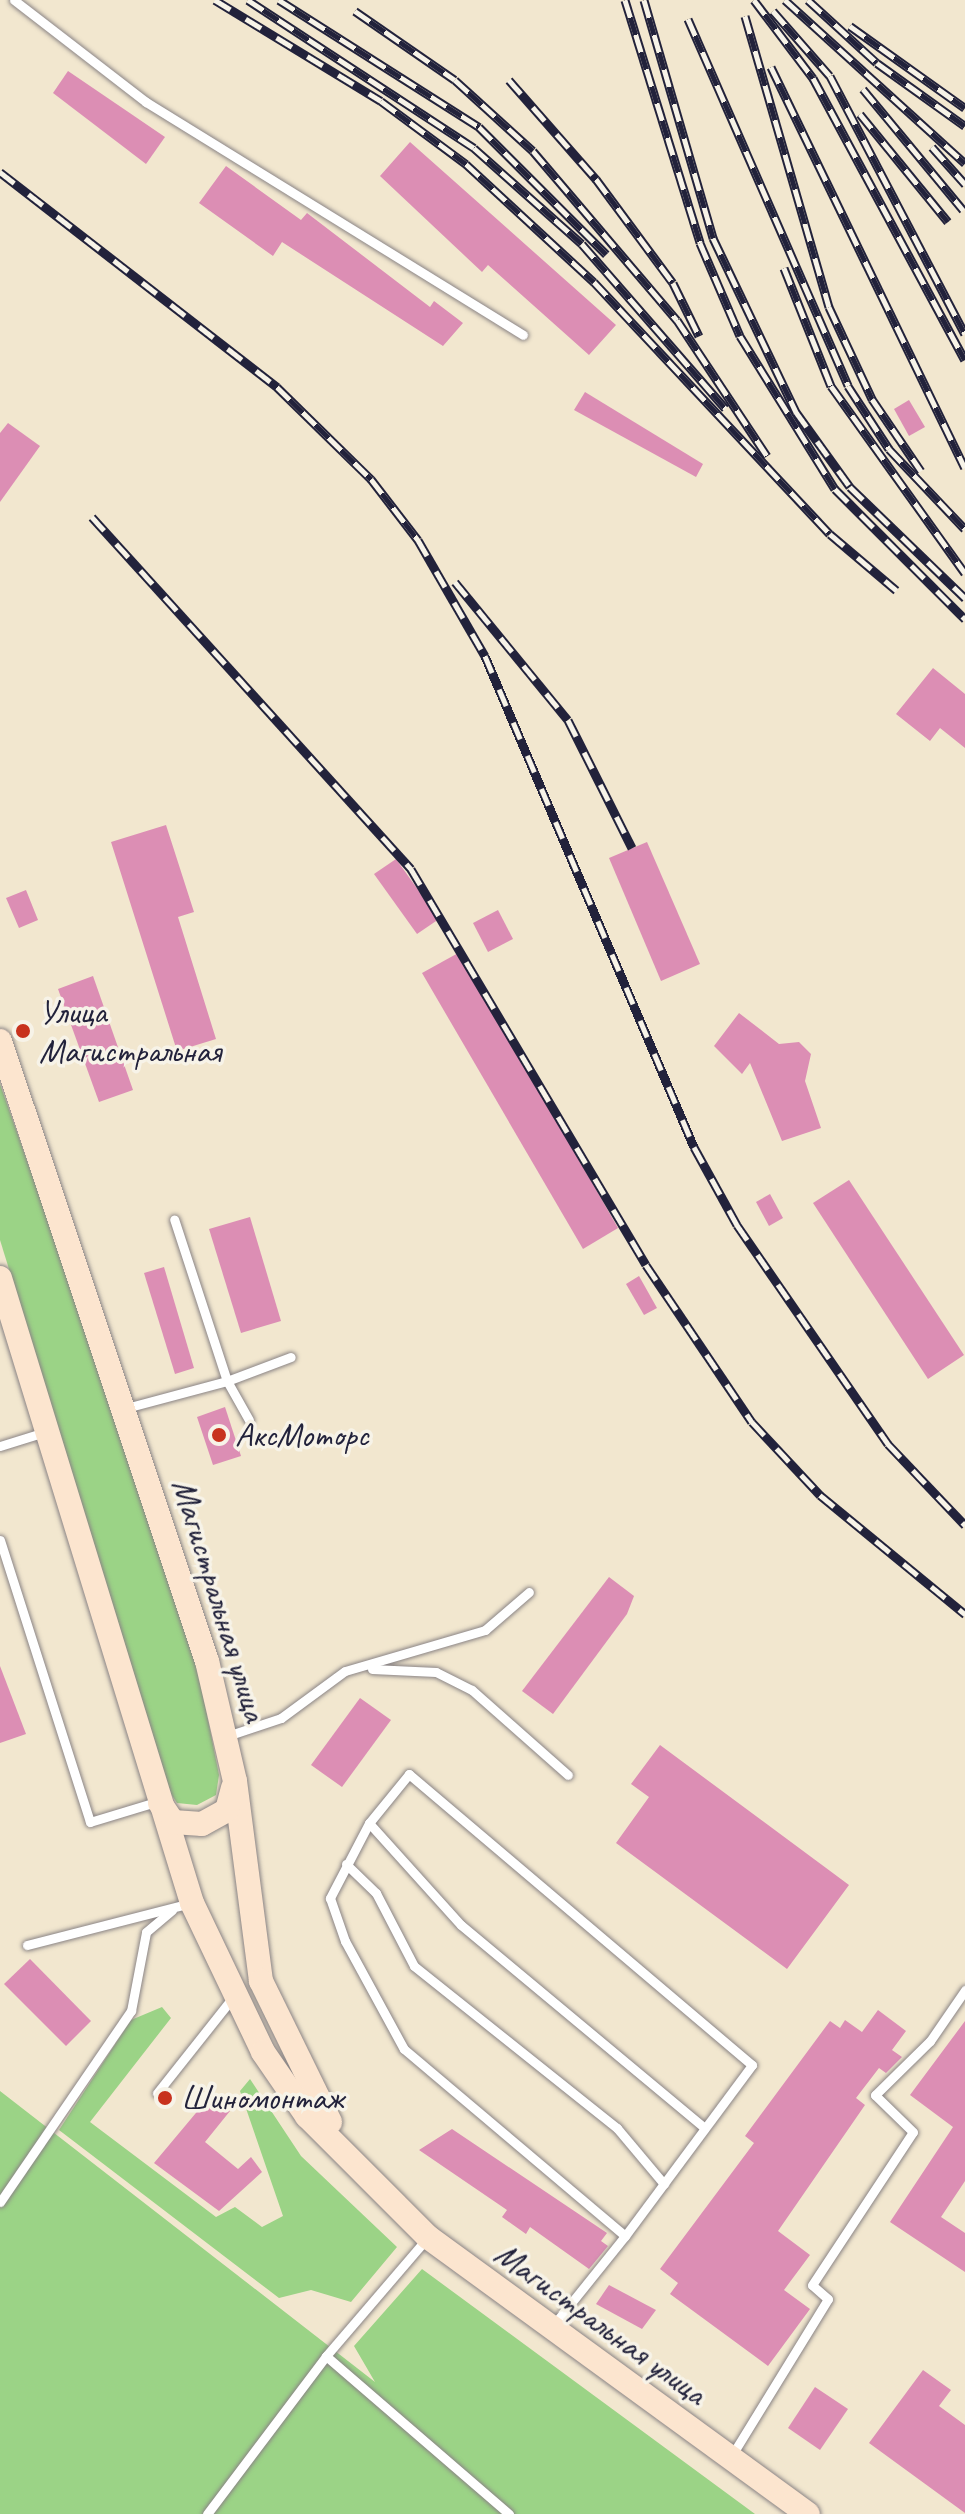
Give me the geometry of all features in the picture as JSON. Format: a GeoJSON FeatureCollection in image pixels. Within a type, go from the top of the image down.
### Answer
{"type":"FeatureCollection","features":[{"type":"Feature","properties":{"kind":"main road","name":"Магистральная улица"},"geometry":{"type":"LineString","coordinates":[[0,1041],[123,1409],[227,1736],[261,1981],[315,2098],[363,2175]]}},
{"type":"Feature","properties":{"kind":"main road","name":"Магистральная улица"},"geometry":{"type":"LineString","coordinates":[[0,1278],[159,1801],[182,1906],[233,1997],[307,2116],[428,2237],[549,2330],[808,2514]]}},
{"type":"Feature","properties":{"kind":"main road"},"geometry":{"type":"LineString","coordinates":[[159,1801],[173,1822],[202,1824],[227,1810],[235,1781]]}},
{"type":"Feature","properties":{"kind":"main road"},"geometry":{"type":"LineString","coordinates":[[233,1997],[261,1981]]}},
{"type":"Feature","properties":{"kind":"lane"},"geometry":{"type":"LineString","coordinates":[[14,0],[146,102],[523,335]]}},
{"type":"Feature","properties":{"kind":"lane"},"geometry":{"type":"LineString","coordinates":[[174,1219],[227,1381],[249,1420]]}},
{"type":"Feature","properties":{"kind":"lane"},"geometry":{"type":"LineString","coordinates":[[123,1409],[227,1381],[291,1357]]}},
{"type":"Feature","properties":{"kind":"lane"},"geometry":{"type":"LineString","coordinates":[[0,1446],[45,1432]]}},
{"type":"Feature","properties":{"kind":"lane"},"geometry":{"type":"LineString","coordinates":[[0,1540],[90,1822],[159,1801]]}},
{"type":"Feature","properties":{"kind":"lane"},"geometry":{"type":"LineString","coordinates":[[227,1736],[281,1718],[345,1671],[485,1630],[529,1592]]}},
{"type":"Feature","properties":{"kind":"lane"},"geometry":{"type":"LineString","coordinates":[[345,1671],[436,1672],[472,1690],[568,1775]]}},
{"type":"Feature","properties":{"kind":"lane"},"geometry":{"type":"LineString","coordinates":[[549,2330],[625,2236],[752,2065],[409,1774],[369,1823],[330,1898],[345,1941],[404,2049],[625,2236]]}},
{"type":"Feature","properties":{"kind":"lane"},"geometry":{"type":"LineString","coordinates":[[369,1823],[461,1925],[705,2128]]}},
{"type":"Feature","properties":{"kind":"lane"},"geometry":{"type":"LineString","coordinates":[[346,1864],[376,1893],[414,1966],[617,2128],[664,2184]]}},
{"type":"Feature","properties":{"kind":"lane"},"geometry":{"type":"LineString","coordinates":[[27,1945],[182,1906]]}},
{"type":"Feature","properties":{"kind":"lane"},"geometry":{"type":"LineString","coordinates":[[0,2202],[131,2011],[146,1932],[182,1906]]}},
{"type":"Feature","properties":{"kind":"lane"},"geometry":{"type":"LineString","coordinates":[[730,2458],[828,2299],[812,2285],[913,2132],[875,2095],[930,2041],[965,1990]]}},
{"type":"Feature","properties":{"kind":"lane"},"geometry":{"type":"LineString","coordinates":[[157,2093],[233,1997]]}},
{"type":"Feature","properties":{"kind":"lane"},"geometry":{"type":"LineString","coordinates":[[207,2514],[326,2356],[428,2237]]}},
{"type":"Feature","properties":{"kind":"lane"},"geometry":{"type":"LineString","coordinates":[[326,2356],[509,2514]]}},
{"type":"Feature","properties":{"kind":"green space"},"geometry":{"type":"Polygon","coordinates":[[[0,1084],[152,1515],[200,1679],[219,1775],[216,1795],[197,1805],[177,1803],[171,1794],[0,1240],[0,1084]]]}},
{"type":"Feature","properties":{"kind":"green space"},"geometry":{"type":"Polygon","coordinates":[[[162,2007],[171,2018],[90,2122],[216,2217],[235,2207],[262,2227],[283,2216],[240,2091],[250,2079],[301,2156],[397,2247],[351,2302],[311,2290],[279,2298],[59,2130],[131,2020],[162,2007]]]}},
{"type":"Feature","properties":{"kind":"green space"},"geometry":{"type":"Polygon","coordinates":[[[0,2091],[375,2382],[354,2346],[422,2269],[755,2514],[0,2514],[0,2091]]]}},
{"type":"Feature","properties":{"kind":"building"},"geometry":{"type":"Polygon","coordinates":[[[68,71],[165,137],[146,164],[53,93],[68,71]]]}},
{"type":"Feature","properties":{"kind":"building"},"geometry":{"type":"Polygon","coordinates":[[[410,142],[616,325],[589,355],[488,265],[482,272],[380,176],[410,142]]]}},
{"type":"Feature","properties":{"kind":"building"},"geometry":{"type":"Polygon","coordinates":[[[226,166],[301,220],[307,213],[430,307],[434,301],[463,323],[443,346],[282,242],[273,256],[199,203],[226,166]]]}},
{"type":"Feature","properties":{"kind":"building"},"geometry":{"type":"Polygon","coordinates":[[[585,392],[703,464],[696,477],[574,410],[585,392]]]}},
{"type":"Feature","properties":{"kind":"building"},"geometry":{"type":"Polygon","coordinates":[[[909,400],[925,427],[909,436],[894,409],[909,400]]]}},
{"type":"Feature","properties":{"kind":"building"},"geometry":{"type":"Polygon","coordinates":[[[8,423],[40,446],[0,502],[0,433],[8,423]]]}},
{"type":"Feature","properties":{"kind":"building"},"geometry":{"type":"Polygon","coordinates":[[[933,668],[965,694],[965,748],[940,728],[930,741],[896,714],[933,668]]]}},
{"type":"Feature","properties":{"kind":"building"},"geometry":{"type":"Polygon","coordinates":[[[166,825],[194,912],[178,917],[216,1039],[177,1051],[111,842],[166,825]]]}},
{"type":"Feature","properties":{"kind":"building"},"geometry":{"type":"Polygon","coordinates":[[[647,842],[700,964],[661,981],[609,858],[647,842]]]}},
{"type":"Feature","properties":{"kind":"building"},"geometry":{"type":"Polygon","coordinates":[[[396,859],[439,919],[417,934],[374,874],[396,859]]]}},
{"type":"Feature","properties":{"kind":"building"},"geometry":{"type":"Polygon","coordinates":[[[26,890],[38,920],[19,928],[6,898],[26,890]]]}},
{"type":"Feature","properties":{"kind":"building"},"geometry":{"type":"Polygon","coordinates":[[[498,910],[513,939],[488,952],[473,923],[498,910]]]}},
{"type":"Feature","properties":{"kind":"building"},"geometry":{"type":"Polygon","coordinates":[[[460,952],[618,1228],[583,1249],[422,973],[460,952]]]}},
{"type":"Feature","properties":{"kind":"building"},"geometry":{"type":"Polygon","coordinates":[[[93,976],[133,1090],[99,1102],[58,989],[93,976]]]}},
{"type":"Feature","properties":{"kind":"building"},"geometry":{"type":"Polygon","coordinates":[[[739,1013],[779,1044],[799,1042],[811,1054],[805,1081],[821,1128],[782,1141],[750,1063],[742,1074],[714,1046],[739,1013]]]}},
{"type":"Feature","properties":{"kind":"building"},"geometry":{"type":"Polygon","coordinates":[[[849,1180],[964,1355],[928,1379],[813,1203],[849,1180]]]}},
{"type":"Feature","properties":{"kind":"building"},"geometry":{"type":"Polygon","coordinates":[[[770,1194],[783,1218],[769,1226],[756,1202],[770,1194]]]}},
{"type":"Feature","properties":{"kind":"building"},"geometry":{"type":"Polygon","coordinates":[[[250,1217],[281,1321],[241,1333],[209,1229],[250,1217]]]}},
{"type":"Feature","properties":{"kind":"building"},"geometry":{"type":"Polygon","coordinates":[[[164,1267],[194,1368],[175,1374],[144,1273],[164,1267]]]}},
{"type":"Feature","properties":{"kind":"building"},"geometry":{"type":"Polygon","coordinates":[[[639,1276],[657,1308],[644,1315],[626,1284],[639,1276]]]}},
{"type":"Feature","properties":{"kind":"building"},"geometry":{"type":"Polygon","coordinates":[[[225,1407],[241,1456],[213,1465],[197,1417],[225,1407]]]}},
{"type":"Feature","properties":{"kind":"building"},"geometry":{"type":"Polygon","coordinates":[[[609,1577],[634,1596],[627,1614],[553,1714],[522,1691],[609,1577]]]}},
{"type":"Feature","properties":{"kind":"building"},"geometry":{"type":"Polygon","coordinates":[[[0,1666],[26,1734],[0,1743],[0,1666]]]}},
{"type":"Feature","properties":{"kind":"building"},"geometry":{"type":"Polygon","coordinates":[[[360,1698],[391,1720],[342,1787],[311,1765],[360,1698]]]}},
{"type":"Feature","properties":{"kind":"building"},"geometry":{"type":"Polygon","coordinates":[[[660,1745],[849,1885],[787,1969],[616,1843],[649,1797],[631,1784],[660,1745]]]}},
{"type":"Feature","properties":{"kind":"building"},"geometry":{"type":"Polygon","coordinates":[[[30,1959],[91,2021],[66,2046],[4,1984],[30,1959]]]}},
{"type":"Feature","properties":{"kind":"building"},"geometry":{"type":"Polygon","coordinates":[[[878,2010],[906,2031],[892,2050],[902,2057],[886,2073],[879,2068],[856,2098],[865,2105],[778,2231],[810,2255],[784,2290],[810,2309],[768,2366],[670,2294],[678,2283],[660,2269],[754,2143],[745,2136],[830,2021],[840,2028],[845,2020],[862,2032],[878,2010]]]}},
{"type":"Feature","properties":{"kind":"building"},"geometry":{"type":"Polygon","coordinates":[[[965,2021],[965,2181],[941,2217],[965,2233],[965,2272],[890,2222],[953,2127],[910,2095],[965,2021]]]}},
{"type":"Feature","properties":{"kind":"building"},"geometry":{"type":"Polygon","coordinates":[[[211,2095],[230,2111],[205,2142],[238,2169],[251,2157],[262,2172],[219,2211],[154,2163],[211,2095]]]}},
{"type":"Feature","properties":{"kind":"building"},"geometry":{"type":"Polygon","coordinates":[[[452,2129],[607,2233],[601,2241],[608,2246],[589,2269],[530,2227],[526,2234],[502,2217],[507,2210],[419,2150],[452,2129]]]}},
{"type":"Feature","properties":{"kind":"building"},"geometry":{"type":"Polygon","coordinates":[[[609,2285],[656,2310],[642,2329],[596,2304],[609,2285]]]}},
{"type":"Feature","properties":{"kind":"building"},"geometry":{"type":"Polygon","coordinates":[[[923,2370],[951,2390],[939,2406],[965,2425],[965,2513],[869,2443],[923,2370]]]}},
{"type":"Feature","properties":{"kind":"building"},"geometry":{"type":"Polygon","coordinates":[[[815,2387],[848,2409],[820,2450],[788,2428],[815,2387]]]}},
{"type":"Feature","properties":{"kind":"railway"},"geometry":{"type":"LineString","coordinates":[[215,0],[381,101],[466,164],[594,282],[830,534],[896,590]]}},
{"type":"Feature","properties":{"kind":"railway"},"geometry":{"type":"LineString","coordinates":[[248,0],[474,148],[582,244],[725,408]]}},
{"type":"Feature","properties":{"kind":"railway"},"geometry":{"type":"LineString","coordinates":[[279,0],[479,127],[606,254]]}},
{"type":"Feature","properties":{"kind":"railway"},"geometry":{"type":"LineString","coordinates":[[625,0],[700,243],[740,336],[835,489],[965,619]]}},
{"type":"Feature","properties":{"kind":"railway"},"geometry":{"type":"LineString","coordinates":[[644,0],[713,238],[796,412],[850,487],[965,598]]}},
{"type":"Feature","properties":{"kind":"railway"},"geometry":{"type":"LineString","coordinates":[[754,0],[813,78],[965,360]]}},
{"type":"Feature","properties":{"kind":"railway"},"geometry":{"type":"LineString","coordinates":[[785,0],[965,163]]}},
{"type":"Feature","properties":{"kind":"railway"},"geometry":{"type":"LineString","coordinates":[[808,0],[877,63],[965,126]]}},
{"type":"Feature","properties":{"kind":"railway"},"geometry":{"type":"LineString","coordinates":[[355,11],[455,80],[533,151],[677,320],[767,456]]}},
{"type":"Feature","properties":{"kind":"railway"},"geometry":{"type":"LineString","coordinates":[[773,11],[830,76],[965,334]]}},
{"type":"Feature","properties":{"kind":"railway"},"geometry":{"type":"LineString","coordinates":[[745,16],[829,307],[872,399],[921,471]]}},
{"type":"Feature","properties":{"kind":"railway"},"geometry":{"type":"LineString","coordinates":[[688,19],[848,386],[889,449],[965,529]]}},
{"type":"Feature","properties":{"kind":"railway"},"geometry":{"type":"LineString","coordinates":[[850,26],[965,108]]}},
{"type":"Feature","properties":{"kind":"railway"},"geometry":{"type":"LineString","coordinates":[[771,67],[965,468]]}},
{"type":"Feature","properties":{"kind":"railway"},"geometry":{"type":"LineString","coordinates":[[509,80],[596,179],[673,283],[699,336]]}},
{"type":"Feature","properties":{"kind":"railway"},"geometry":{"type":"LineString","coordinates":[[863,89],[963,210]]}},
{"type":"Feature","properties":{"kind":"railway"},"geometry":{"type":"LineString","coordinates":[[860,114],[948,222]]}},
{"type":"Feature","properties":{"kind":"railway"},"geometry":{"type":"LineString","coordinates":[[932,147],[965,184]]}},
{"type":"Feature","properties":{"kind":"railway"},"geometry":{"type":"LineString","coordinates":[[0,172],[277,387],[371,479],[418,540],[485,656],[694,1147],[737,1225],[888,1444],[965,1525]]}},
{"type":"Feature","properties":{"kind":"railway"},"geometry":{"type":"LineString","coordinates":[[784,268],[831,386],[965,573]]}},
{"type":"Feature","properties":{"kind":"railway"},"geometry":{"type":"LineString","coordinates":[[92,517],[411,869],[646,1265],[752,1422],[820,1495],[965,1614]]}},
{"type":"Feature","properties":{"kind":"railway"},"geometry":{"type":"LineString","coordinates":[[455,582],[568,720],[632,848]]}},
{"type":"Feature","properties":{"kind":"place","name":"Улица Магистральная"},"geometry":{"type":"Point","coordinates":[23,1031]}},
{"type":"Feature","properties":{"kind":"place","name":"АксМоторс"},"geometry":{"type":"Point","coordinates":[219,1435]}},
{"type":"Feature","properties":{"kind":"place","name":"Шиномонтаж"},"geometry":{"type":"Point","coordinates":[165,2098]}}]}
